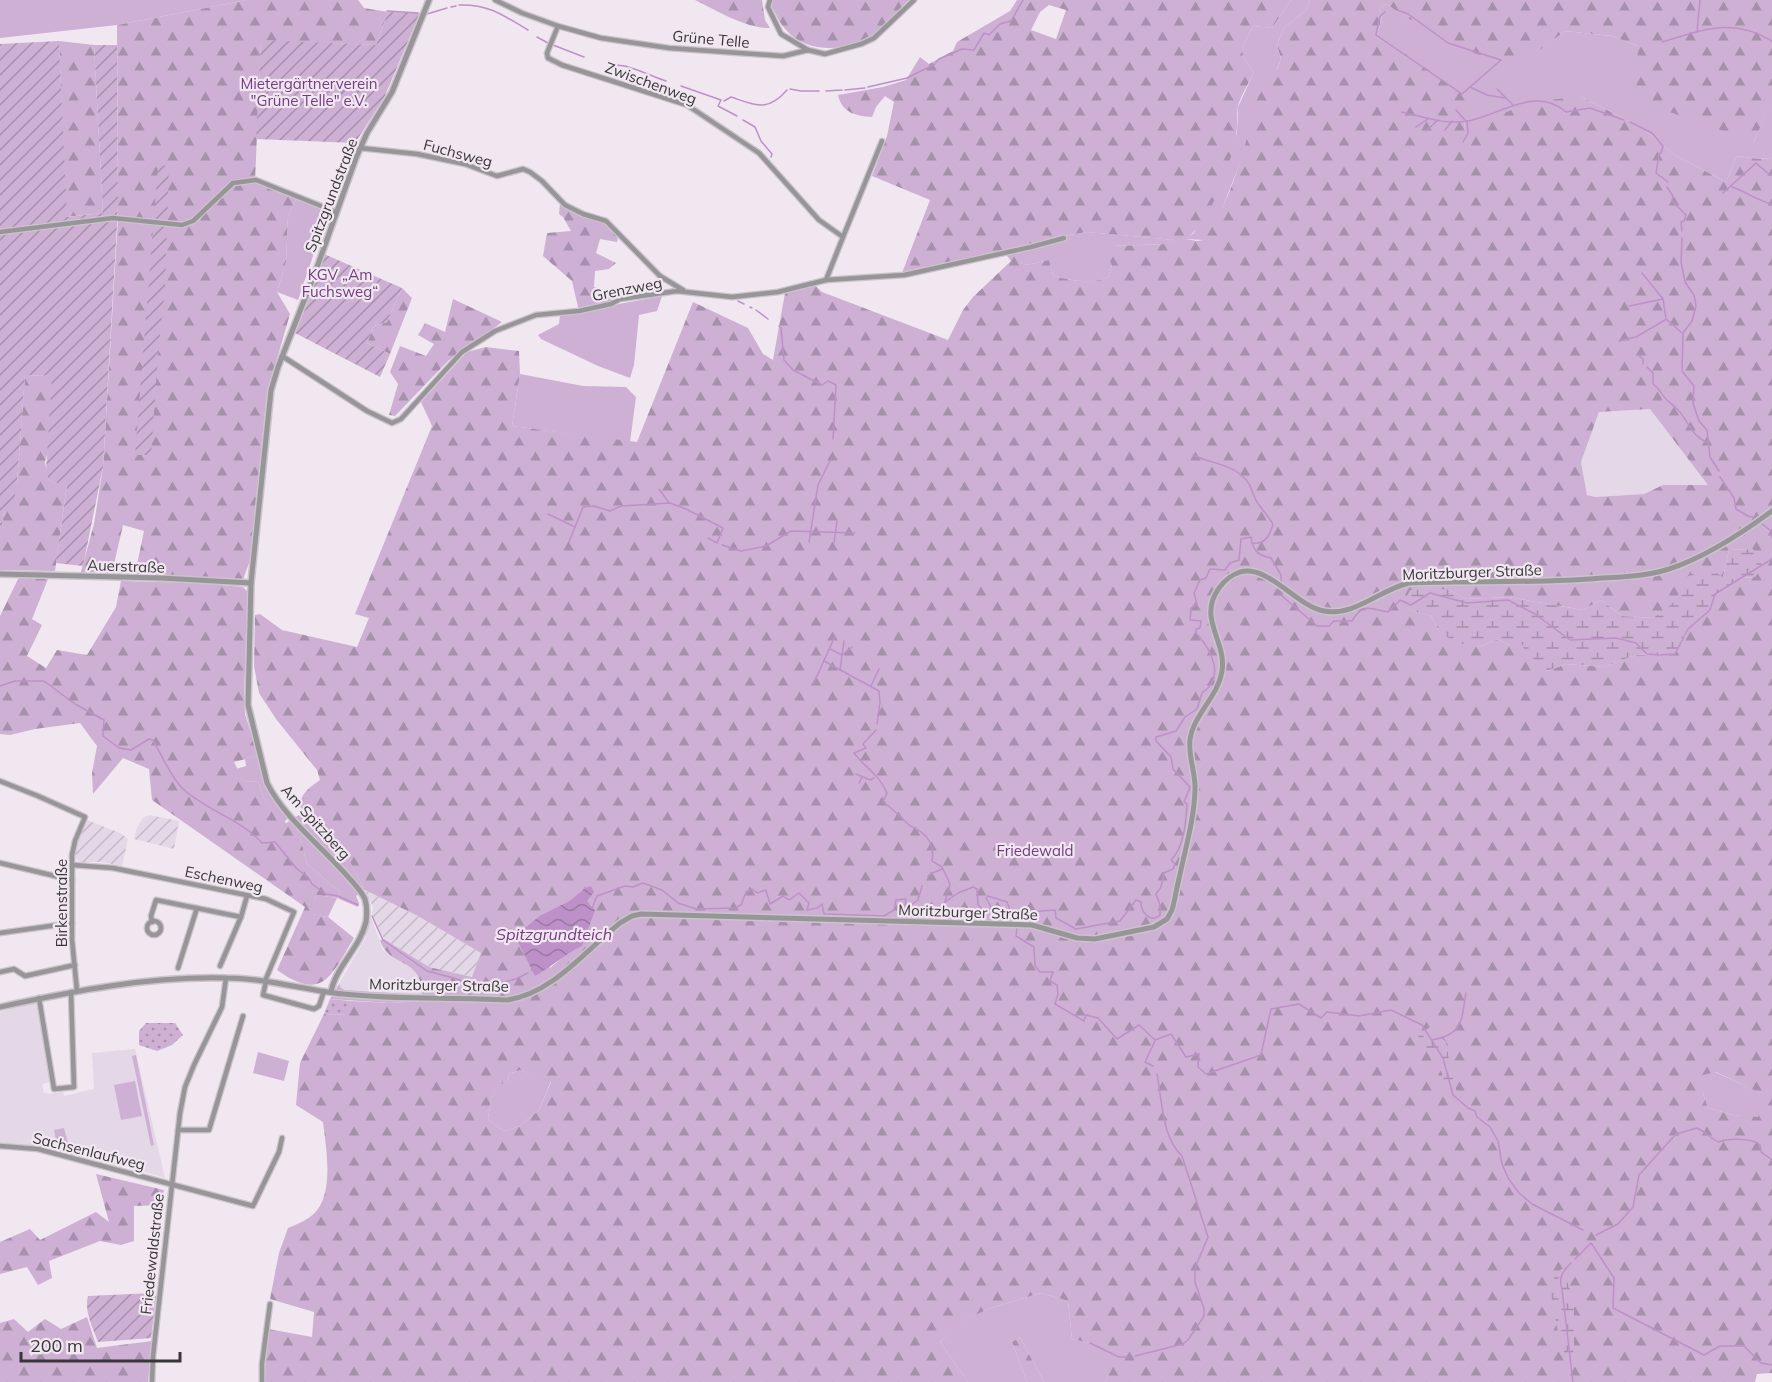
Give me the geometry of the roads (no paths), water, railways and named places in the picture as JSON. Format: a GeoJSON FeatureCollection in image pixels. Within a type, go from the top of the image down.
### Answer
{"type":"FeatureCollection","features":[{"type":"Feature","properties":{"kind":"street","name":"Spitzgrundstraße"},"geometry":{"type":"LineString","coordinates":[[251,584],[269,403],[274,378],[360,148],[392,92],[429,0]]}},
{"type":"Feature","properties":{"kind":"street","name":"Grüne Telle"},"geometry":{"type":"LineString","coordinates":[[495,0],[558,26],[601,38],[669,48],[783,56],[807,50],[825,54],[874,38],[914,0]]}},
{"type":"Feature","properties":{"kind":"street"},"geometry":{"type":"LineString","coordinates":[[770,0],[768,7],[781,34],[807,50]]}},
{"type":"Feature","properties":{"kind":"street","name":"Zwischenweg"},"geometry":{"type":"LineString","coordinates":[[558,26],[547,53],[548,58],[562,65],[687,105],[759,153],[819,220],[843,237]]}},
{"type":"Feature","properties":{"kind":"street"},"geometry":{"type":"LineString","coordinates":[[826,280],[882,141]]}},
{"type":"Feature","properties":{"kind":"street","name":"Fuchsweg"},"geometry":{"type":"LineString","coordinates":[[360,148],[417,154],[465,164],[497,176],[523,169],[530,172],[566,205],[583,214],[606,220],[660,276],[685,291]]}},
{"type":"Feature","properties":{"kind":"street"},"geometry":{"type":"LineString","coordinates":[[0,232],[113,218],[182,225],[193,221],[232,183],[256,180],[336,212]]}},
{"type":"Feature","properties":{"kind":"street","name":"Grenzweg"},"geometry":{"type":"LineString","coordinates":[[282,356],[349,400],[392,423],[401,419],[462,352],[495,331],[536,315],[579,311],[611,304],[620,299],[685,291],[732,297],[778,292],[826,280],[904,275],[1064,238]]}},
{"type":"Feature","properties":{"kind":"street","name":"Moritzburger Straße"},"geometry":{"type":"LineString","coordinates":[[0,1007],[135,982],[226,978],[390,997],[507,1000],[523,998],[548,985],[620,923],[641,914],[1032,925],[1082,939],[1105,937],[1154,927],[1164,921],[1172,910],[1192,824],[1195,784],[1189,747],[1191,735],[1222,675],[1223,659],[1211,622],[1212,600],[1224,582],[1234,574],[1243,571],[1257,572],[1318,610],[1332,612],[1359,604],[1395,586],[1409,583],[1533,583],[1631,576],[1661,571],[1680,565],[1712,549],[1772,511]]}},
{"type":"Feature","properties":{"kind":"street","name":"Auerstraße"},"geometry":{"type":"LineString","coordinates":[[0,574],[251,584]]}},
{"type":"Feature","properties":{"kind":"street","name":"Am Spitzberg"},"geometry":{"type":"LineString","coordinates":[[251,584],[248,705],[267,783],[273,795],[290,815],[358,888],[366,906],[366,922],[359,941],[328,991]]}},
{"type":"Feature","properties":{"kind":"street","name":"Birkenstraße"},"geometry":{"type":"LineString","coordinates":[[0,781],[85,817],[75,841],[72,880],[75,965],[74,1087],[54,1089],[39,999]]}},
{"type":"Feature","properties":{"kind":"street"},"geometry":{"type":"LineString","coordinates":[[0,862],[72,880]]}},
{"type":"Feature","properties":{"kind":"street","name":"Eschenweg"},"geometry":{"type":"LineString","coordinates":[[73,865],[113,868],[266,899],[294,912],[265,981]]}},
{"type":"Feature","properties":{"kind":"street"},"geometry":{"type":"LineString","coordinates":[[220,966],[241,917],[247,896]]}},
{"type":"Feature","properties":{"kind":"street"},"geometry":{"type":"LineString","coordinates":[[152,922],[151,916],[156,900],[241,917]]}},
{"type":"Feature","properties":{"kind":"street"},"geometry":{"type":"LineString","coordinates":[[178,968],[198,908]]}},
{"type":"Feature","properties":{"kind":"street"},"geometry":{"type":"LineString","coordinates":[[0,933],[72,923]]}},
{"type":"Feature","properties":{"kind":"street"},"geometry":{"type":"LineString","coordinates":[[0,972],[14,969],[25,976],[75,965]]}},
{"type":"Feature","properties":{"kind":"street","name":"Friedewaldstraße"},"geometry":{"type":"LineString","coordinates":[[152,1382],[171,1186],[185,1087],[222,1007],[226,978]]}},
{"type":"Feature","properties":{"kind":"street"},"geometry":{"type":"LineString","coordinates":[[265,981],[263,995],[314,1009],[319,1006],[328,991]]}},
{"type":"Feature","properties":{"kind":"street"},"geometry":{"type":"LineString","coordinates":[[178,1130],[209,1130],[243,1016]]}},
{"type":"Feature","properties":{"kind":"street","name":"Sachsenlaufweg"},"geometry":{"type":"LineString","coordinates":[[0,1146],[39,1149],[253,1206],[279,1152],[282,1138]]}},
{"type":"Feature","properties":{"kind":"street"},"geometry":{"type":"LineString","coordinates":[[262,1382],[261,1364],[270,1304]]}},
{"type":"Feature","properties":{"kind":"water","name":"Spitzgrundteich"},"geometry":{"type":"Polygon","coordinates":[[[591,886],[594,892],[587,901],[595,910],[582,946],[535,976],[515,936],[541,915],[569,901],[591,886]]]}},
{"type":"Feature","properties":{"kind":"waterway"},"geometry":{"type":"LineString","coordinates":[[936,62],[962,49],[974,50],[984,33],[989,35],[1000,24],[1011,21],[1023,0]]}},
{"type":"Feature","properties":{"kind":"waterway"},"geometry":{"type":"LineString","coordinates":[[1697,32],[1700,0]]}},
{"type":"Feature","properties":{"kind":"waterway"},"geometry":{"type":"LineString","coordinates":[[459,5],[487,9],[503,15],[528,30]]}},
{"type":"Feature","properties":{"kind":"waterway"},"geometry":{"type":"LineString","coordinates":[[451,7],[456,6]]}},
{"type":"Feature","properties":{"kind":"waterway"},"geometry":{"type":"LineString","coordinates":[[427,14],[447,8]]}},
{"type":"Feature","properties":{"kind":"waterway"},"geometry":{"type":"LineString","coordinates":[[1397,10],[1408,14],[1448,43],[1501,60],[1470,87]]}},
{"type":"Feature","properties":{"kind":"waterway"},"geometry":{"type":"LineString","coordinates":[[387,11],[418,13]]}},
{"type":"Feature","properties":{"kind":"waterway"},"geometry":{"type":"LineString","coordinates":[[1385,12],[1380,16],[1376,35],[1462,94],[1470,87],[1487,95],[1504,98]]}},
{"type":"Feature","properties":{"kind":"waterway"},"geometry":{"type":"LineString","coordinates":[[1662,42],[1717,28],[1744,29],[1772,41]]}},
{"type":"Feature","properties":{"kind":"waterway"},"geometry":{"type":"LineString","coordinates":[[537,37],[548,43]]}},
{"type":"Feature","properties":{"kind":"waterway"},"geometry":{"type":"LineString","coordinates":[[553,45],[584,57]]}},
{"type":"Feature","properties":{"kind":"waterway"},"geometry":{"type":"LineString","coordinates":[[868,87],[907,78],[935,64]]}},
{"type":"Feature","properties":{"kind":"waterway"},"geometry":{"type":"LineString","coordinates":[[613,66],[631,68],[666,81]]}},
{"type":"Feature","properties":{"kind":"waterway"},"geometry":{"type":"LineString","coordinates":[[681,86],[721,100],[718,106],[737,116]]}},
{"type":"Feature","properties":{"kind":"waterway"},"geometry":{"type":"LineString","coordinates":[[845,90],[865,88]]}},
{"type":"Feature","properties":{"kind":"waterway"},"geometry":{"type":"LineString","coordinates":[[790,89],[819,91]]}},
{"type":"Feature","properties":{"kind":"waterway"},"geometry":{"type":"LineString","coordinates":[[1497,89],[1513,105]]}},
{"type":"Feature","properties":{"kind":"waterway"},"geometry":{"type":"LineString","coordinates":[[724,101],[731,97],[754,104],[767,104],[773,102],[787,90]]}},
{"type":"Feature","properties":{"kind":"waterway"},"geometry":{"type":"LineString","coordinates":[[826,91],[842,90]]}},
{"type":"Feature","properties":{"kind":"waterway"},"geometry":{"type":"LineString","coordinates":[[1402,112],[1435,120],[1460,122],[1480,118],[1530,101],[1554,104],[1566,112]]}},
{"type":"Feature","properties":{"kind":"waterway"},"geometry":{"type":"LineString","coordinates":[[1566,112],[1590,108],[1624,120]]}},
{"type":"Feature","properties":{"kind":"waterway"},"geometry":{"type":"LineString","coordinates":[[1456,110],[1465,120]]}},
{"type":"Feature","properties":{"kind":"waterway"},"geometry":{"type":"LineString","coordinates":[[1416,127],[1428,119]]}},
{"type":"Feature","properties":{"kind":"waterway"},"geometry":{"type":"LineString","coordinates":[[743,120],[755,127],[761,141],[772,154],[771,157]]}},
{"type":"Feature","properties":{"kind":"waterway"},"geometry":{"type":"LineString","coordinates":[[1426,131],[1438,120]]}},
{"type":"Feature","properties":{"kind":"waterway"},"geometry":{"type":"LineString","coordinates":[[1445,130],[1452,121]]}},
{"type":"Feature","properties":{"kind":"waterway"},"geometry":{"type":"LineString","coordinates":[[1463,142],[1468,133],[1467,121]]}},
{"type":"Feature","properties":{"kind":"waterway"},"geometry":{"type":"LineString","coordinates":[[1630,122],[1652,133],[1663,146],[1659,154],[1656,173],[1668,182]]}},
{"type":"Feature","properties":{"kind":"waterway"},"geometry":{"type":"LineString","coordinates":[[1723,193],[1756,163],[1772,175]]}},
{"type":"Feature","properties":{"kind":"waterway"},"geometry":{"type":"LineString","coordinates":[[1667,187],[1673,196],[1672,201],[1686,215],[1684,221],[1681,222],[1682,231]]}},
{"type":"Feature","properties":{"kind":"waterway"},"geometry":{"type":"LineString","coordinates":[[1732,187],[1772,204]]}},
{"type":"Feature","properties":{"kind":"waterway"},"geometry":{"type":"LineString","coordinates":[[1682,238],[1681,262],[1685,282],[1694,295],[1696,306],[1692,321],[1683,333],[1682,371],[1694,386],[1693,403],[1699,421],[1707,430],[1710,457],[1719,471]]}},
{"type":"Feature","properties":{"kind":"waterway"},"geometry":{"type":"LineString","coordinates":[[1642,273],[1663,299],[1666,319],[1682,333]]}},
{"type":"Feature","properties":{"kind":"waterway"},"geometry":{"type":"LineString","coordinates":[[1629,306],[1663,299]]}},
{"type":"Feature","properties":{"kind":"waterway"},"geometry":{"type":"LineString","coordinates":[[738,301],[744,304]]}},
{"type":"Feature","properties":{"kind":"waterway"},"geometry":{"type":"LineString","coordinates":[[756,310],[768,319]]}},
{"type":"Feature","properties":{"kind":"waterway"},"geometry":{"type":"LineString","coordinates":[[1619,341],[1636,337],[1665,320]]}},
{"type":"Feature","properties":{"kind":"waterway"},"geometry":{"type":"LineString","coordinates":[[779,326],[784,360],[793,370],[822,385],[828,381],[836,385],[833,439]]}},
{"type":"Feature","properties":{"kind":"waterway"},"geometry":{"type":"LineString","coordinates":[[1637,354],[1643,359],[1643,364]]}},
{"type":"Feature","properties":{"kind":"waterway"},"geometry":{"type":"LineString","coordinates":[[1647,367],[1653,373],[1653,384],[1679,411],[1694,433],[1707,442]]}},
{"type":"Feature","properties":{"kind":"waterway"},"geometry":{"type":"LineString","coordinates":[[1193,455],[1236,471],[1249,483],[1257,502],[1273,525],[1263,541],[1252,543]]}},
{"type":"Feature","properties":{"kind":"waterway"},"geometry":{"type":"LineString","coordinates":[[809,542],[818,485],[830,461]]}},
{"type":"Feature","properties":{"kind":"waterway"},"geometry":{"type":"LineString","coordinates":[[1720,477],[1734,498],[1736,509],[1757,518]]}},
{"type":"Feature","properties":{"kind":"waterway"},"geometry":{"type":"LineString","coordinates":[[659,489],[669,503]]}},
{"type":"Feature","properties":{"kind":"waterway"},"geometry":{"type":"LineString","coordinates":[[548,514],[575,527],[583,507],[594,506],[610,511],[621,506],[670,503],[723,528],[717,543],[708,538]]}},
{"type":"Feature","properties":{"kind":"waterway"},"geometry":{"type":"LineString","coordinates":[[834,543],[837,521]]}},
{"type":"Feature","properties":{"kind":"waterway"},"geometry":{"type":"LineString","coordinates":[[1762,524],[1770,530],[1772,537]]}},
{"type":"Feature","properties":{"kind":"waterway"},"geometry":{"type":"LineString","coordinates":[[569,542],[575,527]]}},
{"type":"Feature","properties":{"kind":"waterway"},"geometry":{"type":"LineString","coordinates":[[722,545],[741,551],[766,546],[791,531],[855,533]]}},
{"type":"Feature","properties":{"kind":"waterway"},"geometry":{"type":"LineString","coordinates":[[592,908],[597,896],[625,886],[633,887],[643,883],[662,890],[678,903],[696,909],[735,908],[741,905],[746,892],[752,889],[757,893],[766,890],[770,904],[783,896],[789,900],[799,893],[809,903],[807,910],[817,908],[822,904],[824,914],[884,916],[894,910],[896,900],[906,899],[905,908],[915,917],[924,914],[937,918],[945,902],[973,887],[977,889],[978,904],[981,909],[989,911],[991,907],[986,898],[988,896],[1007,902],[1010,910],[1018,918],[1029,912],[1055,910],[1056,918],[1076,929],[1120,921],[1136,900],[1141,902],[1147,916],[1156,917],[1160,915],[1160,905],[1156,894],[1161,887],[1164,873],[1173,869],[1175,864],[1171,860],[1179,849],[1183,834],[1187,804],[1184,802],[1190,787],[1173,769],[1171,757],[1156,741],[1156,737],[1176,731],[1185,717],[1197,709],[1202,693],[1209,686],[1215,671],[1211,655],[1196,633],[1201,621],[1190,620],[1191,608],[1197,604],[1194,593],[1200,580],[1206,578],[1210,569],[1225,570],[1230,563],[1239,560],[1241,539],[1251,537],[1256,552],[1271,558],[1281,575],[1281,585]]}},
{"type":"Feature","properties":{"kind":"waterway"},"geometry":{"type":"LineString","coordinates":[[1282,589],[1282,596],[1317,626],[1329,626],[1334,621],[1352,621],[1360,611],[1367,608],[1388,612],[1400,600],[1411,605],[1430,593],[1467,603],[1508,600],[1535,614],[1570,640],[1616,638],[1636,643],[1647,654],[1660,655],[1675,654],[1688,629],[1710,610],[1715,594],[1772,559]]}},
{"type":"Feature","properties":{"kind":"waterway"},"geometry":{"type":"LineString","coordinates":[[813,685],[835,636]]}},
{"type":"Feature","properties":{"kind":"waterway"},"geometry":{"type":"LineString","coordinates":[[840,670],[844,641]]}},
{"type":"Feature","properties":{"kind":"waterway"},"geometry":{"type":"LineString","coordinates":[[830,649],[842,655],[852,647]]}},
{"type":"Feature","properties":{"kind":"waterway"},"geometry":{"type":"LineString","coordinates":[[824,661],[879,691],[877,724]]}},
{"type":"Feature","properties":{"kind":"waterway"},"geometry":{"type":"LineString","coordinates":[[871,686],[879,669]]}},
{"type":"Feature","properties":{"kind":"waterway"},"geometry":{"type":"LineString","coordinates":[[0,686],[15,681],[44,681],[75,704],[104,720],[103,736],[119,748],[131,750],[149,739],[153,740],[174,778],[191,796],[244,827],[262,843],[275,842],[297,869],[326,894],[338,896],[358,905]]}},
{"type":"Feature","properties":{"kind":"waterway"},"geometry":{"type":"LineString","coordinates":[[876,730],[863,744],[866,748],[854,753],[883,786],[887,793],[883,802],[929,841],[933,852],[932,861],[942,867],[950,884],[945,902]]}},
{"type":"Feature","properties":{"kind":"waterway"},"geometry":{"type":"LineString","coordinates":[[856,774],[870,780],[874,778]]}},
{"type":"Feature","properties":{"kind":"waterway"},"geometry":{"type":"LineString","coordinates":[[859,783],[862,777]]}},
{"type":"Feature","properties":{"kind":"waterway"},"geometry":{"type":"LineString","coordinates":[[928,877],[942,869]]}},
{"type":"Feature","properties":{"kind":"waterway"},"geometry":{"type":"LineString","coordinates":[[905,904],[911,905],[918,900],[922,886]]}},
{"type":"Feature","properties":{"kind":"waterway"},"geometry":{"type":"LineString","coordinates":[[372,916],[383,940],[427,971],[469,984],[492,985],[516,979],[528,973]]}},
{"type":"Feature","properties":{"kind":"waterway"},"geometry":{"type":"LineString","coordinates":[[1017,928],[1016,936],[1034,947],[1035,966],[1040,972],[1053,972],[1050,981],[1057,985],[1058,994],[1055,1004],[1084,1021],[1086,1015],[1098,1018],[1117,1039],[1139,1025],[1155,1040],[1171,1034],[1186,1057],[1199,1054],[1198,1067],[1206,1074],[1261,1055],[1271,1009],[1299,1004],[1321,1018],[1327,1012],[1359,1016],[1391,1010],[1422,1025],[1443,1058],[1453,1095],[1475,1111],[1477,1117],[1490,1127],[1498,1141],[1502,1164],[1508,1178],[1519,1193],[1532,1204],[1583,1230]]}},
{"type":"Feature","properties":{"kind":"waterway"},"geometry":{"type":"LineString","coordinates":[[1432,1040],[1456,1030],[1461,1019],[1466,993]]}},
{"type":"Feature","properties":{"kind":"waterway"},"geometry":{"type":"LineString","coordinates":[[1153,1066],[1145,1062],[1155,1041]]}},
{"type":"Feature","properties":{"kind":"waterway"},"geometry":{"type":"LineString","coordinates":[[1135,1356],[1183,1344],[1204,1316],[1195,1282],[1195,1268],[1208,1237],[1182,1156],[1170,1139],[1157,1074]]}},
{"type":"Feature","properties":{"kind":"waterway"},"geometry":{"type":"LineString","coordinates":[[1596,1235],[1618,1224],[1633,1207],[1639,1175],[1676,1134],[1697,1128],[1719,1142],[1735,1139],[1752,1141],[1760,1145],[1761,1152],[1772,1160]]}},
{"type":"Feature","properties":{"kind":"waterway"},"geometry":{"type":"LineString","coordinates":[[1575,1259],[1591,1243],[1614,1278],[1613,1308],[1704,1355],[1720,1346],[1744,1346],[1761,1363],[1772,1365]]}},
{"type":"Feature","properties":{"kind":"waterway"},"geometry":{"type":"LineString","coordinates":[[1571,1263],[1561,1281],[1573,1382]]}},
{"type":"Feature","properties":{"kind":"waterway"},"geometry":{"type":"LineString","coordinates":[[1090,1343],[1119,1357],[1127,1357]]}},
{"type":"Feature","properties":{"kind":"park label","name":"Mietergärtnerverein \"Grüne Telle\" e.V."},"geometry":{"type":"Point","coordinates":[309,92]}},
{"type":"Feature","properties":{"kind":"park label","name":"KGV „Am Fuchsweg“"},"geometry":{"type":"Point","coordinates":[340,282]}},
{"type":"Feature","properties":{"kind":"park label","name":"Friedewald"},"geometry":{"type":"Point","coordinates":[1035,850]}}]}
